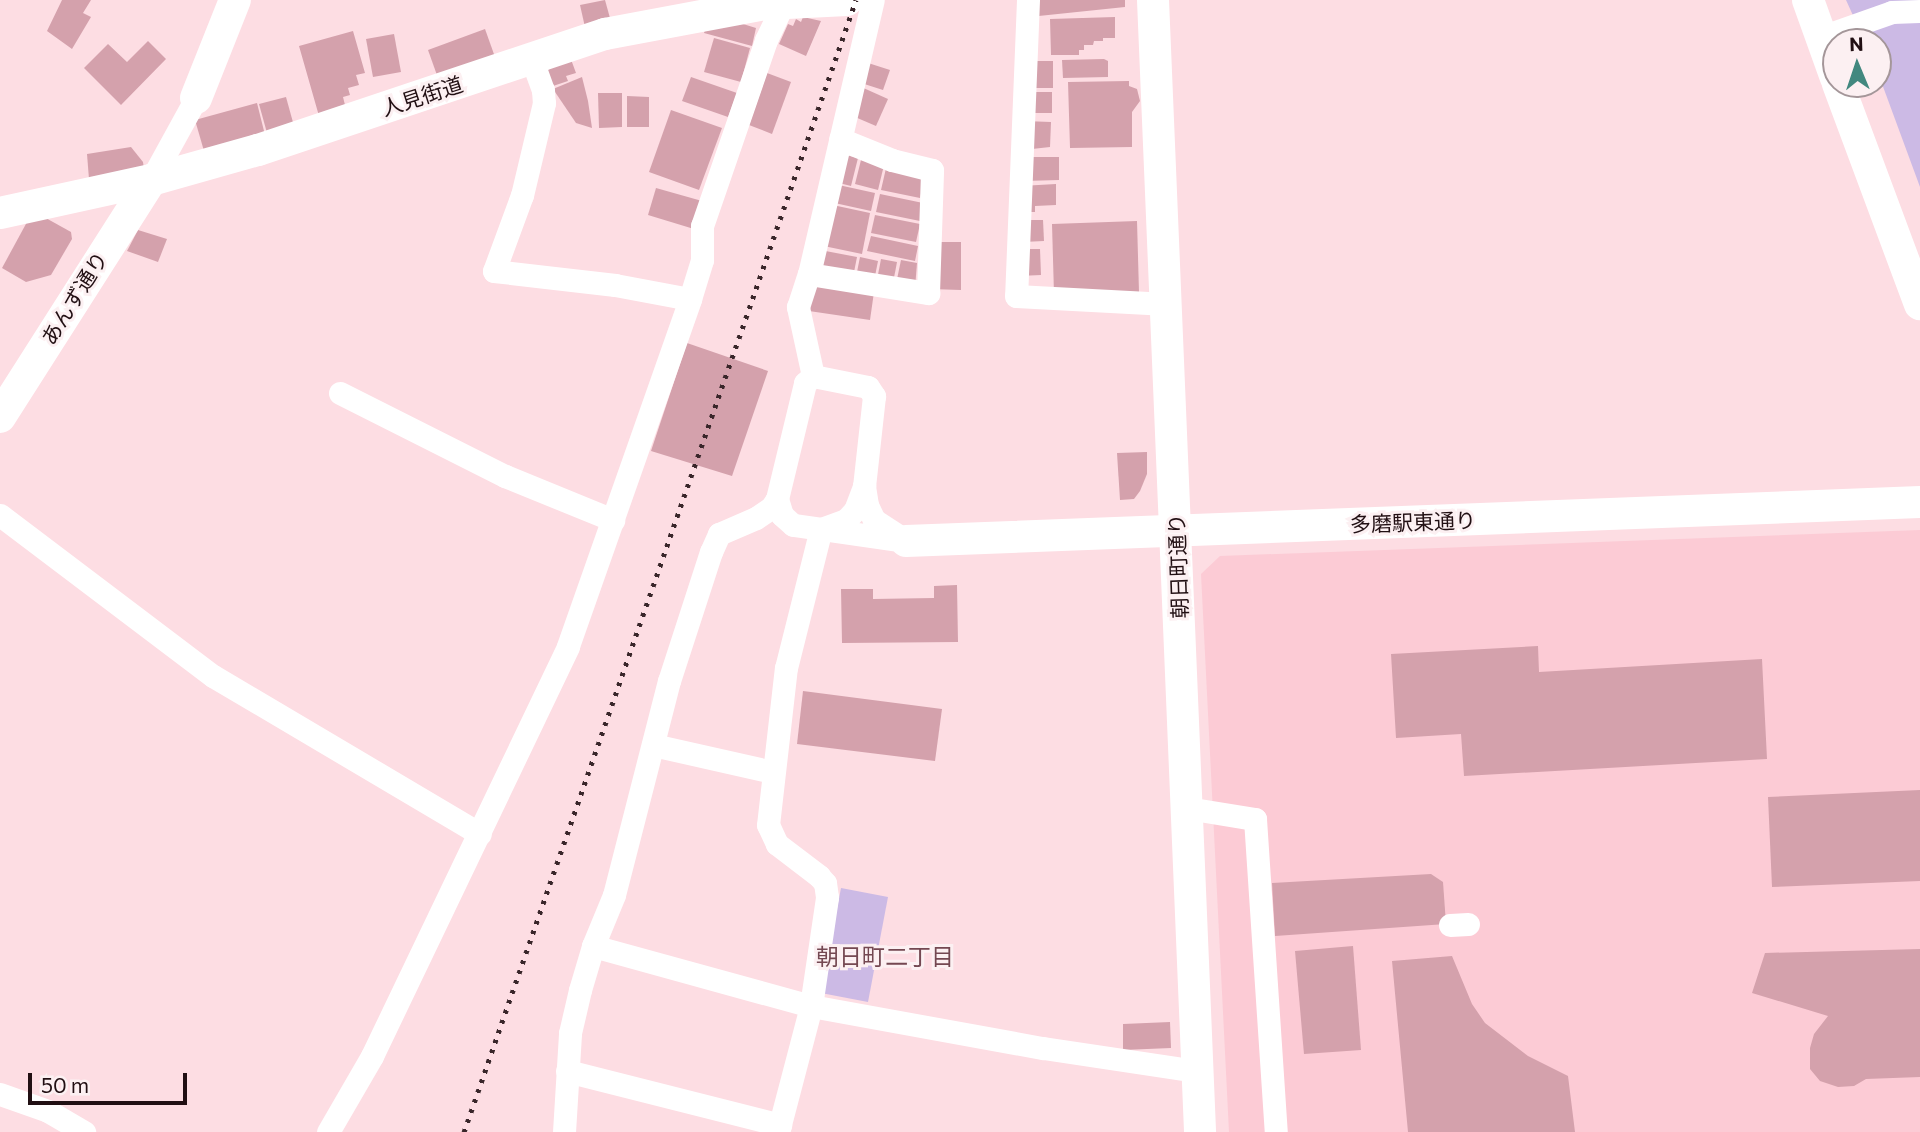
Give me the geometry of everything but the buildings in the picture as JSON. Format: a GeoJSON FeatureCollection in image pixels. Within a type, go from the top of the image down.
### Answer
{"type":"FeatureCollection","features":[{"type":"Feature","properties":{"kind":"street"},"geometry":{"type":"LineString","coordinates":[[151,180],[196,98],[235,0]]}},
{"type":"Feature","properties":{"kind":"street","name":"人見街道"},"geometry":{"type":"LineString","coordinates":[[0,214],[151,180],[258,150],[605,34],[784,2],[847,0]]}},
{"type":"Feature","properties":{"kind":"street"},"geometry":{"type":"LineString","coordinates":[[813,376],[798,307],[873,0]]}},
{"type":"Feature","properties":{"kind":"street"},"geometry":{"type":"LineString","coordinates":[[1028,0],[1016,296],[1167,304]]}},
{"type":"Feature","properties":{"kind":"street","name":"朝日町通り"},"geometry":{"type":"LineString","coordinates":[[1153,0],[1200,1132]]}},
{"type":"Feature","properties":{"kind":"street"},"geometry":{"type":"LineString","coordinates":[[1808,0],[1821,37],[1892,12],[1920,11]]}},
{"type":"Feature","properties":{"kind":"street"},"geometry":{"type":"LineString","coordinates":[[328,1132],[372,1056],[568,646],[690,299],[702,260],[702,226],[766,40],[784,2]]}},
{"type":"Feature","properties":{"kind":"street"},"geometry":{"type":"LineString","coordinates":[[532,60],[543,90],[544,103],[522,195],[494,271],[615,285],[690,299]]}},
{"type":"Feature","properties":{"kind":"street"},"geometry":{"type":"LineString","coordinates":[[1843,98],[1920,304]]}},
{"type":"Feature","properties":{"kind":"street"},"geometry":{"type":"LineString","coordinates":[[808,274],[928,293],[932,170],[892,160],[840,139]]}},
{"type":"Feature","properties":{"kind":"street","name":"あんず通り"},"geometry":{"type":"LineString","coordinates":[[0,417],[151,180]]}},
{"type":"Feature","properties":{"kind":"street"},"geometry":{"type":"LineString","coordinates":[[82,195],[97,209],[99,258]]}},
{"type":"Feature","properties":{"kind":"street"},"geometry":{"type":"LineString","coordinates":[[813,376],[868,387],[874,396],[864,486],[855,510],[846,520],[821,529]]}},
{"type":"Feature","properties":{"kind":"street"},"geometry":{"type":"LineString","coordinates":[[564,1132],[570,1033],[593,946],[614,895],[673,669],[711,552],[719,534],[771,508],[777,499],[805,383],[813,376]]}},
{"type":"Feature","properties":{"kind":"street"},"geometry":{"type":"LineString","coordinates":[[340,393],[505,476],[613,520]]}},
{"type":"Feature","properties":{"kind":"street"},"geometry":{"type":"LineString","coordinates":[[864,486],[874,520],[906,541]]}},
{"type":"Feature","properties":{"kind":"street"},"geometry":{"type":"LineString","coordinates":[[777,499],[782,516],[793,525]]}},
{"type":"Feature","properties":{"kind":"street","name":"多磨駅東通り"},"geometry":{"type":"LineString","coordinates":[[906,541],[1920,502]]}},
{"type":"Feature","properties":{"kind":"street"},"geometry":{"type":"LineString","coordinates":[[0,515],[213,676],[480,834]]}},
{"type":"Feature","properties":{"kind":"street"},"geometry":{"type":"LineString","coordinates":[[741,525],[793,525],[906,541]]}},
{"type":"Feature","properties":{"kind":"street"},"geometry":{"type":"LineString","coordinates":[[567,1071],[779,1128],[811,1006],[826,914],[825,884],[771,836],[768,804],[788,653],[821,529]]}},
{"type":"Feature","properties":{"kind":"street"},"geometry":{"type":"LineString","coordinates":[[653,745],[773,772]]}},
{"type":"Feature","properties":{"kind":"street"},"geometry":{"type":"LineString","coordinates":[[1187,808],[1255,819],[1276,1132]]}},
{"type":"Feature","properties":{"kind":"street"},"geometry":{"type":"LineString","coordinates":[[593,946],[811,1006],[1042,1048],[1197,1071]]}},
{"type":"Feature","properties":{"kind":"street"},"geometry":{"type":"LineString","coordinates":[[0,1094],[48,1111],[84,1132]]}},
{"type":"Feature","properties":{"kind":"shaded area"},"geometry":{"type":"Polygon","coordinates":[[[1846,0],[1920,0],[1920,187],[1887,98],[1892,98],[1892,28],[1859,28],[1846,0]]]}},
{"type":"Feature","properties":{"kind":"shaded area"},"geometry":{"type":"Polygon","coordinates":[[[1920,530],[1920,1132],[1229,1132],[1201,574],[1220,556],[1920,530]]]}},
{"type":"Feature","properties":{"kind":"shaded area"},"geometry":{"type":"Polygon","coordinates":[[[841,888],[888,897],[868,1002],[821,993],[841,888]]]}},
{"type":"Feature","properties":{"kind":"railway"},"geometry":{"type":"LineString","coordinates":[[464,1132],[856,0]]}},
{"type":"Feature","properties":{"kind":"district","name":"朝日町二丁目"},"geometry":{"type":"Point","coordinates":[885,956]}}]}
